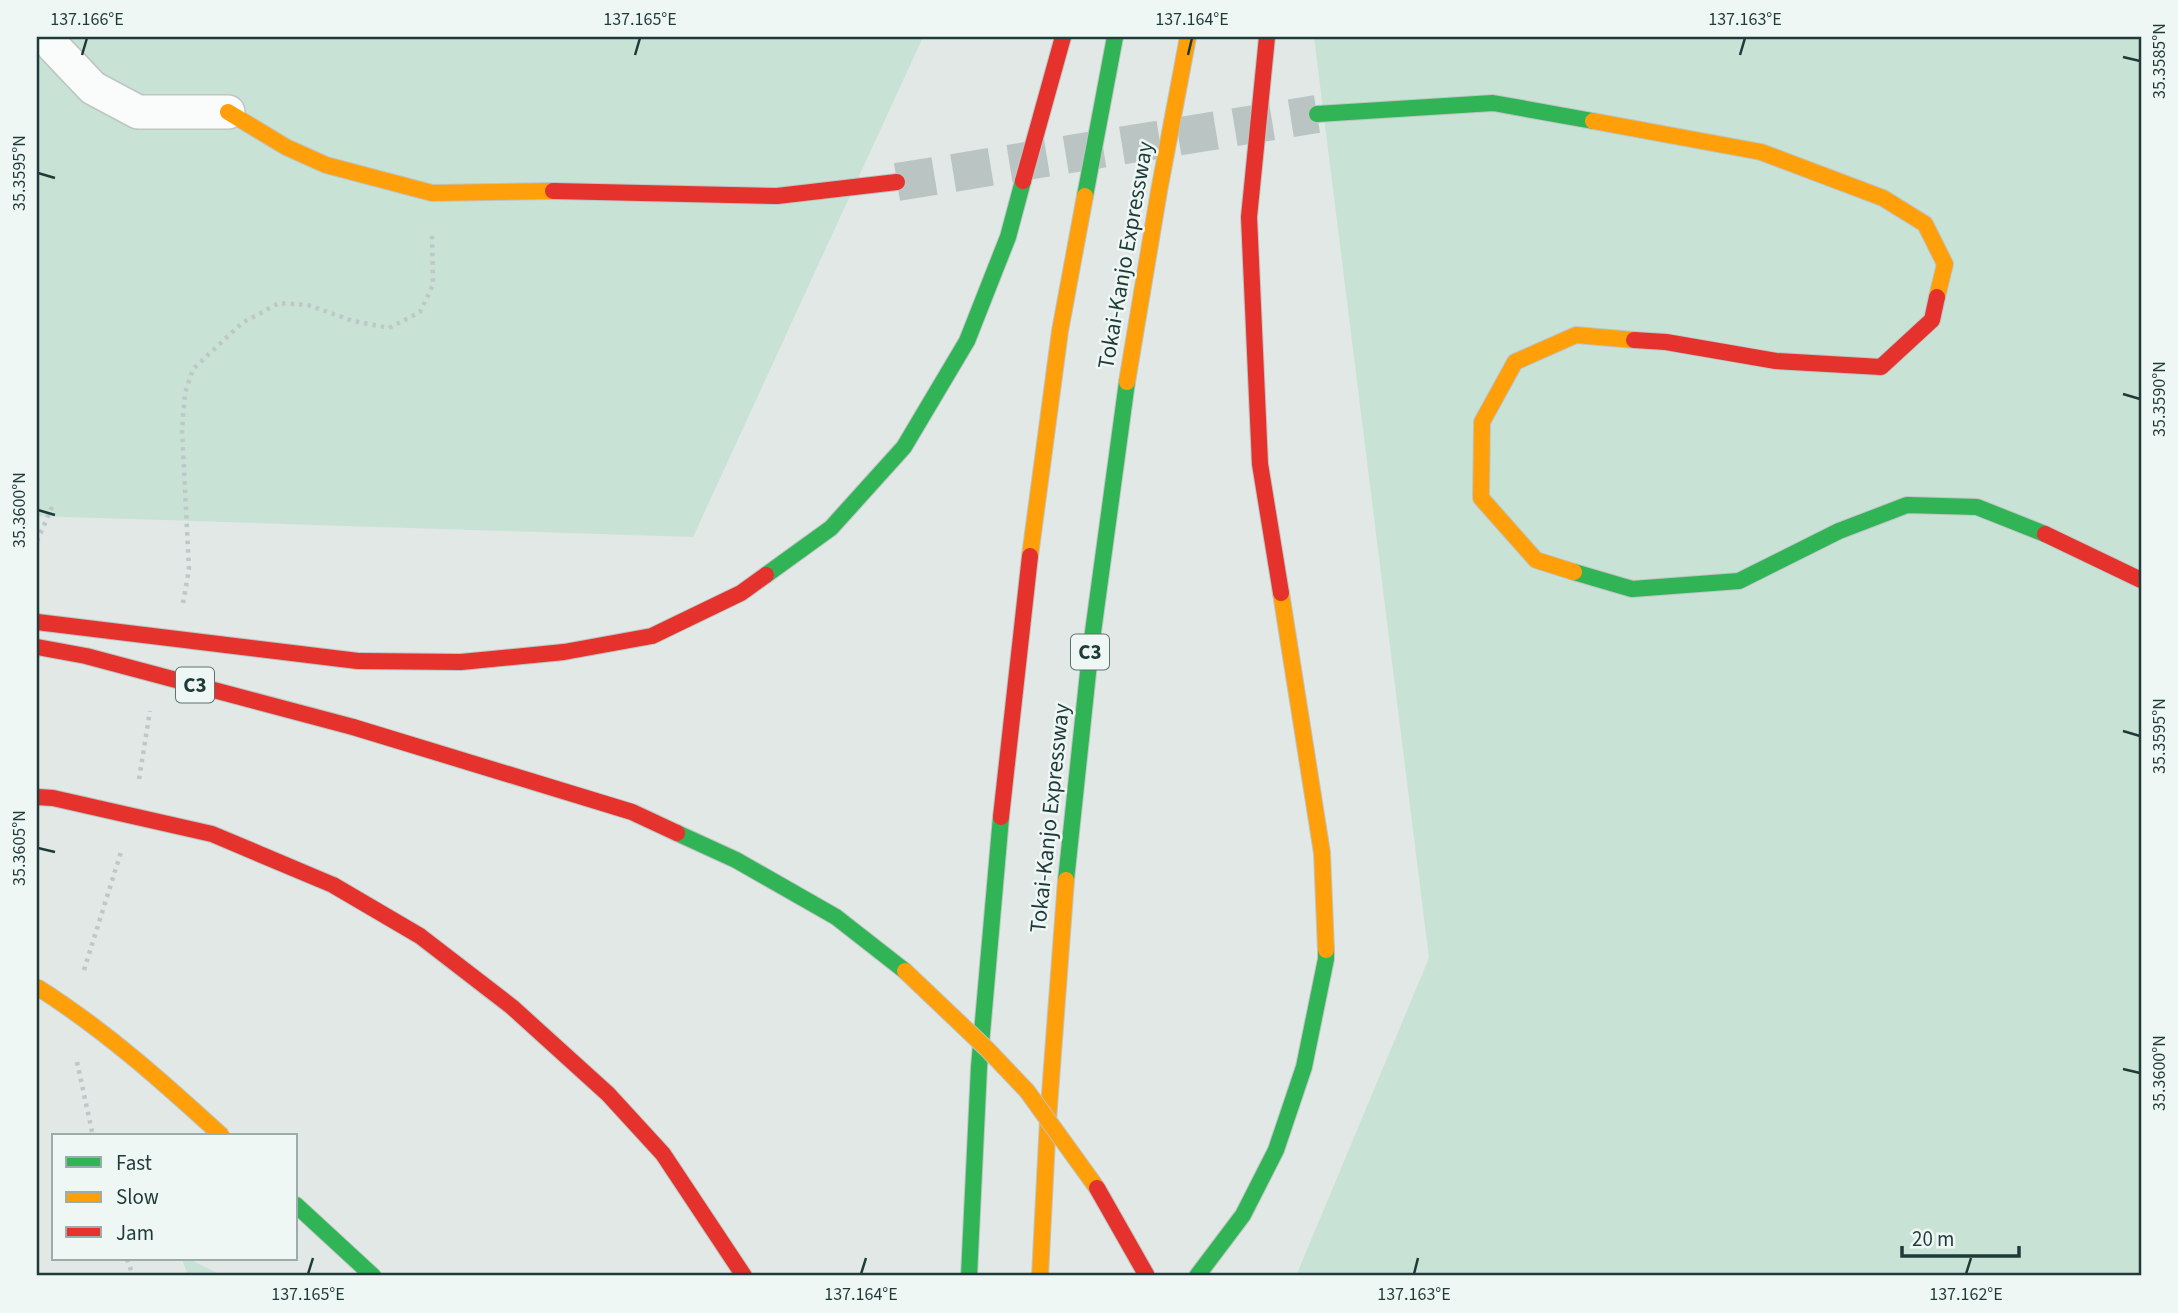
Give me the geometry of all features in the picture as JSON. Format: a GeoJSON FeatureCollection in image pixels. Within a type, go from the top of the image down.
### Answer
{"type":"FeatureCollection","features":[{"type":"Feature","properties":{"kind":"main road","name":"C3"},"geometry":{"type":"LineString","coordinates":[[37,622],[359,661],[461,662],[564,652],[652,636],[741,593],[831,528],[904,447],[967,341],[1008,237],[1063,37]]}},
{"type":"Feature","properties":{"kind":"main road","name":"Tokai-Kanjo Expressway"},"geometry":{"type":"LineString","coordinates":[[969,1276],[978,1067],[995,879],[1030,558],[1060,331],[1115,37]]}},
{"type":"Feature","properties":{"kind":"main road","name":"Tokai-Kanjo Expressway"},"geometry":{"type":"LineString","coordinates":[[1040,1275],[1048,1088],[1083,707],[1115,456],[1162,166],[1188,37]]}},
{"type":"Feature","properties":{"kind":"main road"},"geometry":{"type":"LineString","coordinates":[[1196,1276],[1243,1215],[1276,1150],[1304,1067],[1326,959],[1322,853],[1260,464],[1249,217],[1267,37]]}},
{"type":"Feature","properties":{"kind":"main road"},"geometry":{"type":"LineString","coordinates":[[1317,114],[1493,103],[1761,152],[1883,198],[1925,225],[1945,264],[1932,320],[1881,367],[1776,360],[1666,342],[1576,335],[1516,362],[1482,422],[1481,498],[1536,560],[1632,589],[1739,581],[1839,531],[1907,505],[1977,508],[2053,537],[2141,580]]}},
{"type":"Feature","properties":{"kind":"main road"},"geometry":{"type":"LineString","coordinates":[[228,113],[286,147],[326,165],[432,193],[536,191],[778,196],[897,182]]}},
{"type":"Feature","properties":{"kind":"main road","name":"C3"},"geometry":{"type":"LineString","coordinates":[[37,647],[86,656],[353,727],[632,812],[736,860],[825,911],[905,971],[988,1050],[1027,1091],[1102,1195],[1147,1276]]}},
{"type":"Feature","properties":{"kind":"main road"},"geometry":{"type":"LineString","coordinates":[[37,797],[53,798],[212,834],[333,885],[430,944],[512,1007],[608,1094],[663,1154],[744,1276]]}},
{"type":"Feature","properties":{"kind":"main road"},"geometry":{"type":"LineString","coordinates":[[37,986],[80,1015],[154,1073],[220,1134]]}},
{"type":"Feature","properties":{"kind":"main road"},"geometry":{"type":"LineString","coordinates":[[298,1207],[373,1276]]}},
{"type":"Feature","properties":{"kind":"street"},"geometry":{"type":"LineString","coordinates":[[48,37],[54,47],[93,88],[138,112],[228,113]]}},
{"type":"Feature","properties":{"kind":"path"},"geometry":{"type":"LineString","coordinates":[[37,541],[52,507]]}},
{"type":"Feature","properties":{"kind":"green space"},"geometry":{"type":"Polygon","coordinates":[[[37,37],[923,37],[693,537],[37,516],[37,37]]]}},
{"type":"Feature","properties":{"kind":"green space"},"geometry":{"type":"Polygon","coordinates":[[[1314,37],[2141,37],[2141,1276],[1296,1276],[1429,958],[1314,37]]]}},
{"type":"Feature","properties":{"kind":"green space"},"geometry":{"type":"Polygon","coordinates":[[[182,1260],[191,1260],[223,1276],[188,1276],[182,1260]]]}},
{"type":"Feature","properties":{"kind":"tunnel"},"geometry":{"type":"LineString","coordinates":[[897,182],[1317,114]]}},
{"type":"Feature","properties":{"kind":"traffic: fast"},"geometry":{"type":"LineString","coordinates":[[1085,196],[1115,37]]}},
{"type":"Feature","properties":{"kind":"traffic: fast"},"geometry":{"type":"LineString","coordinates":[[1317,114],[1493,103],[1593,121]]}},
{"type":"Feature","properties":{"kind":"traffic: fast"},"geometry":{"type":"LineString","coordinates":[[766,575],[831,528],[904,447],[967,341],[1008,237],[1023,181]]}},
{"type":"Feature","properties":{"kind":"traffic: fast"},"geometry":{"type":"LineString","coordinates":[[1066,880],[1090,654],[1127,382]]}},
{"type":"Feature","properties":{"kind":"traffic: fast"},"geometry":{"type":"LineString","coordinates":[[1574,572],[1632,589],[1739,581],[1839,531],[1907,505],[1977,507],[2045,534]]}},
{"type":"Feature","properties":{"kind":"traffic: fast"},"geometry":{"type":"LineString","coordinates":[[969,1276],[979,1067],[1001,817]]}},
{"type":"Feature","properties":{"kind":"traffic: fast"},"geometry":{"type":"LineString","coordinates":[[677,833],[736,860],[836,917],[905,971]]}},
{"type":"Feature","properties":{"kind":"traffic: fast"},"geometry":{"type":"LineString","coordinates":[[1197,1276],[1243,1215],[1276,1150],[1304,1067],[1326,950]]}},
{"type":"Feature","properties":{"kind":"traffic: fast"},"geometry":{"type":"LineString","coordinates":[[298,1207],[373,1276]]}},
{"type":"Feature","properties":{"kind":"traffic: slow"},"geometry":{"type":"LineString","coordinates":[[1127,382],[1188,37]]}},
{"type":"Feature","properties":{"kind":"traffic: slow"},"geometry":{"type":"LineString","coordinates":[[228,112],[286,147],[326,165],[432,193],[553,191]]}},
{"type":"Feature","properties":{"kind":"traffic: slow"},"geometry":{"type":"LineString","coordinates":[[1593,121],[1761,152],[1883,198],[1925,224],[1945,264],[1937,297]]}},
{"type":"Feature","properties":{"kind":"traffic: slow"},"geometry":{"type":"LineString","coordinates":[[1030,556],[1060,331],[1085,196]]}},
{"type":"Feature","properties":{"kind":"traffic: slow"},"geometry":{"type":"LineString","coordinates":[[1574,572],[1536,560],[1481,498],[1482,422],[1515,362],[1576,335],[1634,340]]}},
{"type":"Feature","properties":{"kind":"traffic: slow"},"geometry":{"type":"LineString","coordinates":[[1281,593],[1322,853],[1326,950]]}},
{"type":"Feature","properties":{"kind":"traffic: slow"},"geometry":{"type":"LineString","coordinates":[[1040,1276],[1048,1120],[1066,880]]}},
{"type":"Feature","properties":{"kind":"traffic: slow"},"geometry":{"type":"LineString","coordinates":[[905,971],[1027,1091],[1097,1188]]}},
{"type":"Feature","properties":{"kind":"traffic: slow"},"geometry":{"type":"LineString","coordinates":[[37,987],[110,1039],[220,1134]]}},
{"type":"Feature","properties":{"kind":"traffic: jam"},"geometry":{"type":"LineString","coordinates":[[1023,181],[1063,37]]}},
{"type":"Feature","properties":{"kind":"traffic: jam"},"geometry":{"type":"LineString","coordinates":[[1267,37],[1249,217],[1260,464],[1281,593]]}},
{"type":"Feature","properties":{"kind":"traffic: jam"},"geometry":{"type":"LineString","coordinates":[[553,191],[777,196],[897,182]]}},
{"type":"Feature","properties":{"kind":"traffic: jam"},"geometry":{"type":"LineString","coordinates":[[1634,340],[1666,342],[1776,361],[1881,367],[1932,320],[1937,297]]}},
{"type":"Feature","properties":{"kind":"traffic: jam"},"geometry":{"type":"LineString","coordinates":[[2045,534],[2141,580]]}},
{"type":"Feature","properties":{"kind":"traffic: jam"},"geometry":{"type":"LineString","coordinates":[[1001,817],[1030,556]]}},
{"type":"Feature","properties":{"kind":"traffic: jam"},"geometry":{"type":"LineString","coordinates":[[358,661],[461,662],[564,652],[652,636],[741,593],[766,575]]}},
{"type":"Feature","properties":{"kind":"traffic: jam"},"geometry":{"type":"LineString","coordinates":[[37,622],[358,661]]}},
{"type":"Feature","properties":{"kind":"traffic: jam"},"geometry":{"type":"LineString","coordinates":[[37,647],[86,656],[353,727]]}},
{"type":"Feature","properties":{"kind":"traffic: jam"},"geometry":{"type":"LineString","coordinates":[[353,727],[632,812],[677,833]]}},
{"type":"Feature","properties":{"kind":"traffic: jam"},"geometry":{"type":"LineString","coordinates":[[37,797],[53,798],[212,834],[333,885]]}},
{"type":"Feature","properties":{"kind":"traffic: jam"},"geometry":{"type":"LineString","coordinates":[[333,885],[420,936],[512,1007],[608,1094],[663,1154],[744,1276]]}},
{"type":"Feature","properties":{"kind":"traffic: jam"},"geometry":{"type":"LineString","coordinates":[[1097,1188],[1147,1276]]}}]}
